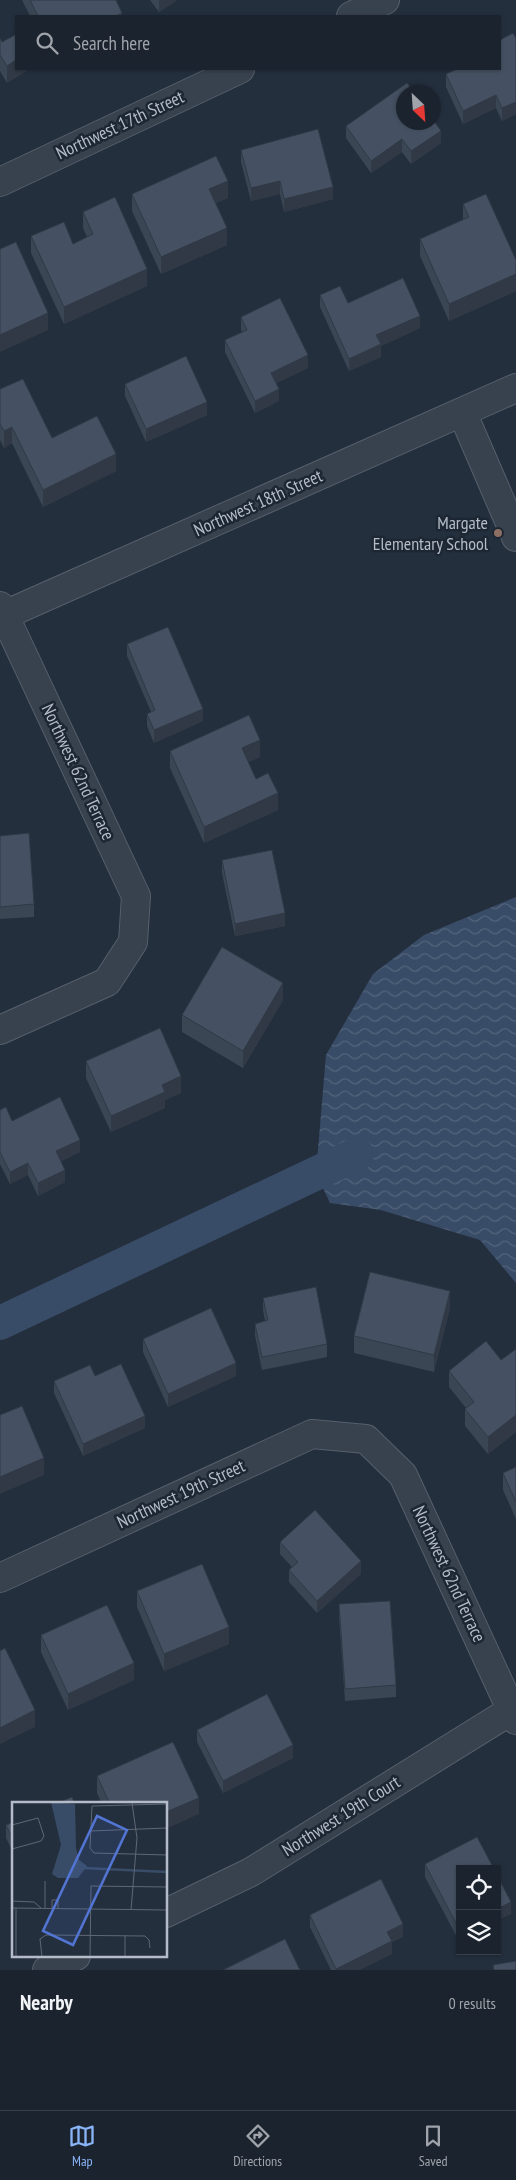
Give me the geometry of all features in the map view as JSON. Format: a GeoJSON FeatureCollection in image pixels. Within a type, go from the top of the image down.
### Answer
{"type":"FeatureCollection","features":[{"type":"Feature","properties":{"kind":"street"},"geometry":{"type":"LineString","coordinates":[[353,15],[385,0]]}},
{"type":"Feature","properties":{"kind":"street","name":"Northwest 17th Street"},"geometry":{"type":"LineString","coordinates":[[0,182],[238,70]]}},
{"type":"Feature","properties":{"kind":"street","name":"Northwest 18th Street"},"geometry":{"type":"LineString","coordinates":[[1,613],[516,388]]}},
{"type":"Feature","properties":{"kind":"street"},"geometry":{"type":"LineString","coordinates":[[462,412],[516,537]]}},
{"type":"Feature","properties":{"kind":"street","name":"Northwest 62nd Terrace"},"geometry":{"type":"LineString","coordinates":[[0,1030],[106,982],[133,942],[136,896],[1,613]]}},
{"type":"Feature","properties":{"kind":"street","name":"Northwest 19th Street"},"geometry":{"type":"LineString","coordinates":[[0,1578],[312,1434],[366,1439]]}},
{"type":"Feature","properties":{"kind":"street","name":"Northwest 62nd Terrace"},"geometry":{"type":"LineString","coordinates":[[366,1439],[403,1475],[514,1715]]}},
{"type":"Feature","properties":{"kind":"street","name":"Northwest 19th Court"},"geometry":{"type":"LineString","coordinates":[[168,1912],[251,1872],[514,1715]]}},
{"type":"Feature","properties":{"kind":"street"},"geometry":{"type":"LineString","coordinates":[[47,1970],[72,1958]]}},
{"type":"Feature","properties":{"kind":"water"},"geometry":{"type":"Polygon","coordinates":[[[516,897],[516,1283],[480,1240],[381,1210],[330,1203],[316,1173],[326,1055],[373,974],[424,935],[516,897]]]}},
{"type":"Feature","properties":{"kind":"building"},"geometry":{"type":"Polygon","coordinates":[[[30,0],[116,0],[122,13],[118,15],[38,15],[30,0]]]}},
{"type":"Feature","properties":{"kind":"building"},"geometry":{"type":"Polygon","coordinates":[[[513,33],[516,38],[516,102],[502,108],[496,95],[463,111],[446,74],[455,70],[501,70],[501,39],[513,33]]]}},
{"type":"Feature","properties":{"kind":"building"},"geometry":{"type":"Polygon","coordinates":[[[15,35],[15,61],[7,66],[0,55],[0,38],[2,42],[15,35]]]}},
{"type":"Feature","properties":{"kind":"building"},"geometry":{"type":"Polygon","coordinates":[[[396,91],[396,130],[441,131],[411,151],[402,139],[371,161],[346,126],[396,91]]]}},
{"type":"Feature","properties":{"kind":"building"},"geometry":{"type":"Polygon","coordinates":[[[318,129],[333,187],[284,199],[280,181],[251,188],[241,150],[318,129]]]}},
{"type":"Feature","properties":{"kind":"building"},"geometry":{"type":"Polygon","coordinates":[[[216,156],[228,181],[209,189],[227,228],[161,257],[132,194],[216,156]]]}},
{"type":"Feature","properties":{"kind":"building"},"geometry":{"type":"Polygon","coordinates":[[[486,194],[516,260],[516,274],[449,304],[420,239],[469,217],[463,204],[486,194]]]}},
{"type":"Feature","properties":{"kind":"building"},"geometry":{"type":"Polygon","coordinates":[[[115,197],[147,269],[64,307],[31,236],[64,222],[73,244],[93,234],[83,212],[115,197]]]}},
{"type":"Feature","properties":{"kind":"building"},"geometry":{"type":"Polygon","coordinates":[[[16,242],[48,313],[0,335],[0,249],[16,242]]]}},
{"type":"Feature","properties":{"kind":"building"},"geometry":{"type":"Polygon","coordinates":[[[403,278],[420,316],[376,335],[381,344],[349,359],[320,295],[340,286],[348,303],[403,278]]]}},
{"type":"Feature","properties":{"kind":"building"},"geometry":{"type":"Polygon","coordinates":[[[280,298],[308,355],[271,373],[279,389],[255,401],[225,340],[247,330],[241,317],[280,298]]]}},
{"type":"Feature","properties":{"kind":"building"},"geometry":{"type":"Polygon","coordinates":[[[186,356],[207,402],[146,429],[125,384],[186,356]]]}},
{"type":"Feature","properties":{"kind":"building"},"geometry":{"type":"Polygon","coordinates":[[[23,379],[52,438],[97,416],[116,454],[43,490],[12,427],[4,431],[0,424],[0,389],[23,379]]]}},
{"type":"Feature","properties":{"kind":"building"},"geometry":{"type":"Polygon","coordinates":[[[168,627],[203,709],[154,730],[147,714],[155,710],[127,644],[168,627]]]}},
{"type":"Feature","properties":{"kind":"building"},"geometry":{"type":"Polygon","coordinates":[[[249,715],[260,740],[242,748],[256,779],[268,773],[278,793],[204,827],[170,751],[249,715]]]}},
{"type":"Feature","properties":{"kind":"building"},"geometry":{"type":"Polygon","coordinates":[[[29,833],[34,904],[0,907],[0,836],[29,833]]]}},
{"type":"Feature","properties":{"kind":"building"},"geometry":{"type":"Polygon","coordinates":[[[272,850],[285,913],[235,924],[222,860],[272,850]]]}},
{"type":"Feature","properties":{"kind":"building"},"geometry":{"type":"Polygon","coordinates":[[[222,947],[283,983],[243,1051],[182,1015],[222,947]]]}},
{"type":"Feature","properties":{"kind":"building"},"geometry":{"type":"Polygon","coordinates":[[[160,1028],[181,1076],[162,1085],[165,1092],[111,1116],[86,1061],[160,1028]]]}},
{"type":"Feature","properties":{"kind":"building"},"geometry":{"type":"Polygon","coordinates":[[[60,1097],[80,1140],[56,1151],[65,1170],[38,1183],[28,1163],[10,1172],[0,1152],[0,1110],[6,1107],[12,1121],[60,1097]]]}},
{"type":"Feature","properties":{"kind":"building"},"geometry":{"type":"Polygon","coordinates":[[[370,1272],[450,1291],[434,1355],[354,1336],[370,1272]]]}},
{"type":"Feature","properties":{"kind":"building"},"geometry":{"type":"Polygon","coordinates":[[[316,1287],[327,1344],[262,1357],[255,1324],[268,1320],[263,1298],[316,1287]]]}},
{"type":"Feature","properties":{"kind":"building"},"geometry":{"type":"Polygon","coordinates":[[[211,1308],[236,1363],[168,1394],[143,1339],[211,1308]]]}},
{"type":"Feature","properties":{"kind":"building"},"geometry":{"type":"Polygon","coordinates":[[[486,1341],[501,1360],[516,1349],[516,1415],[488,1437],[465,1409],[474,1402],[449,1371],[486,1341]]]}},
{"type":"Feature","properties":{"kind":"building"},"geometry":{"type":"Polygon","coordinates":[[[121,1364],[145,1416],[83,1444],[54,1381],[90,1365],[95,1376],[121,1364]]]}},
{"type":"Feature","properties":{"kind":"building"},"geometry":{"type":"Polygon","coordinates":[[[22,1406],[44,1458],[0,1477],[0,1415],[22,1406]]]}},
{"type":"Feature","properties":{"kind":"building"},"geometry":{"type":"Polygon","coordinates":[[[516,1467],[516,1502],[503,1473],[516,1467]]]}},
{"type":"Feature","properties":{"kind":"building"},"geometry":{"type":"Polygon","coordinates":[[[315,1510],[361,1561],[317,1601],[289,1570],[298,1562],[280,1542],[315,1510]]]}},
{"type":"Feature","properties":{"kind":"building"},"geometry":{"type":"Polygon","coordinates":[[[202,1564],[229,1627],[164,1654],[137,1591],[202,1564]]]}},
{"type":"Feature","properties":{"kind":"building"},"geometry":{"type":"Polygon","coordinates":[[[390,1601],[396,1685],[345,1689],[339,1604],[390,1601]]]}},
{"type":"Feature","properties":{"kind":"building"},"geometry":{"type":"Polygon","coordinates":[[[107,1605],[134,1663],[68,1694],[41,1635],[107,1605]]]}},
{"type":"Feature","properties":{"kind":"building"},"geometry":{"type":"Polygon","coordinates":[[[5,1648],[35,1710],[0,1728],[0,1651],[5,1648]]]}},
{"type":"Feature","properties":{"kind":"building"},"geometry":{"type":"Polygon","coordinates":[[[267,1694],[293,1745],[223,1781],[197,1730],[267,1694]]]}},
{"type":"Feature","properties":{"kind":"building"},"geometry":{"type":"Polygon","coordinates":[[[173,1742],[199,1798],[168,1811],[168,1802],[109,1802],[97,1776],[173,1742]]]}},
{"type":"Feature","properties":{"kind":"building"},"geometry":{"type":"Polygon","coordinates":[[[72,1797],[74,1802],[60,1802],[72,1797]]]}},
{"type":"Feature","properties":{"kind":"building"},"geometry":{"type":"Polygon","coordinates":[[[12,1823],[12,1838],[6,1825],[12,1823]]]}},
{"type":"Feature","properties":{"kind":"building"},"geometry":{"type":"Polygon","coordinates":[[[477,1837],[492,1865],[456,1865],[456,1923],[425,1864],[477,1837]]]}},
{"type":"Feature","properties":{"kind":"building"},"geometry":{"type":"Polygon","coordinates":[[[381,1879],[403,1924],[387,1932],[392,1941],[336,1969],[310,1915],[381,1879]]]}},
{"type":"Feature","properties":{"kind":"building"},"geometry":{"type":"Polygon","coordinates":[[[501,1883],[511,1902],[501,1907],[501,1883]]]}},
{"type":"Feature","properties":{"kind":"building"},"geometry":{"type":"Polygon","coordinates":[[[285,1939],[300,1970],[223,1970],[285,1939]]]}},
{"type":"Feature","properties":{"kind":"building"},"geometry":{"type":"Polygon","coordinates":[[[516,1961],[516,1970],[494,1970],[493,1965],[516,1961]]]}},
{"type":"Feature","properties":{"kind":"waterway"},"geometry":{"type":"LineString","coordinates":[[0,1323],[357,1154]]}},
{"type":"Feature","properties":{"kind":"place","name":"Margate Elementary School"},"geometry":{"type":"Point","coordinates":[498,533]}}]}
